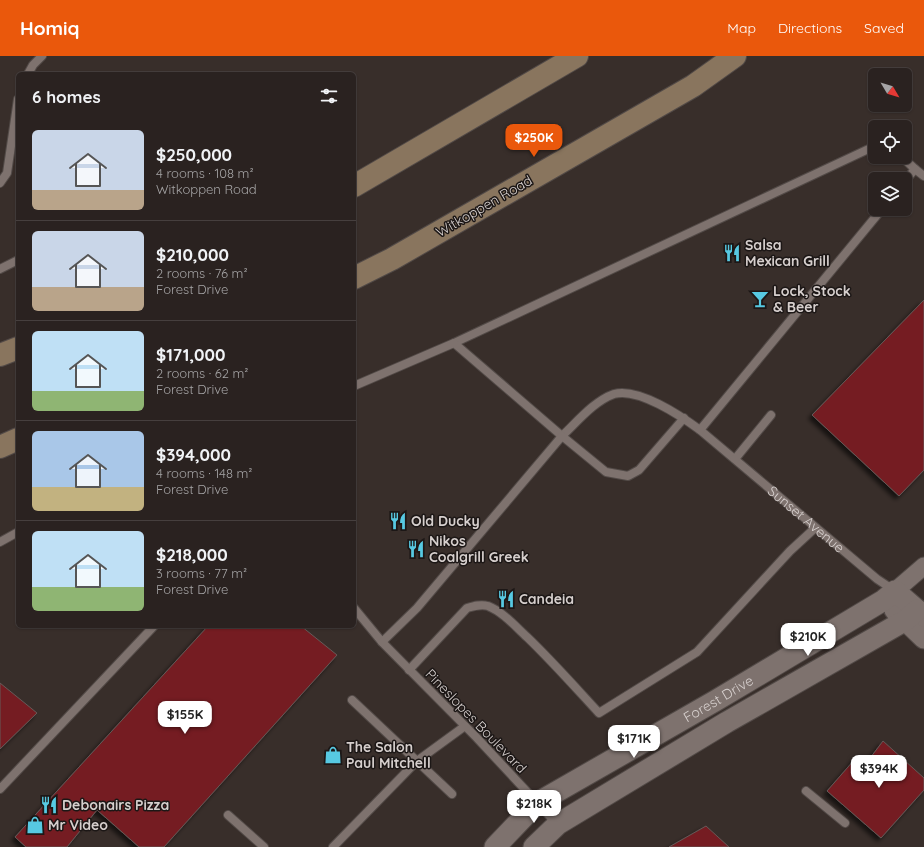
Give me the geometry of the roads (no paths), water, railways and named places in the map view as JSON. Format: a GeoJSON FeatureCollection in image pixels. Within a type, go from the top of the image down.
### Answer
{"type":"FeatureCollection","features":[{"type":"Feature","properties":{"kind":"main road"},"geometry":{"type":"LineString","coordinates":[[356,185],[577,56]]}},
{"type":"Feature","properties":{"kind":"main road","name":"Witkoppen Road"},"geometry":{"type":"LineString","coordinates":[[356,277],[392,259],[693,86],[735,56]]}},
{"type":"Feature","properties":{"kind":"main road"},"geometry":{"type":"LineString","coordinates":[[693,86],[749,56]]}},
{"type":"Feature","properties":{"kind":"main road"},"geometry":{"type":"LineString","coordinates":[[0,355],[16,349]]}},
{"type":"Feature","properties":{"kind":"main road"},"geometry":{"type":"LineString","coordinates":[[0,447],[16,440]]}},
{"type":"Feature","properties":{"kind":"street","name":"Forest Drive"},"geometry":{"type":"LineString","coordinates":[[495,847],[538,803],[715,701],[890,596],[924,566]]}},
{"type":"Feature","properties":{"kind":"street","name":"Sunset Avenue"},"geometry":{"type":"LineString","coordinates":[[890,596],[918,613],[924,638]]}},
{"type":"Feature","properties":{"kind":"street","name":"Forest Drive"},"geometry":{"type":"LineString","coordinates":[[534,847],[558,824],[727,722],[918,613]]}},
{"type":"Feature","properties":{"kind":"lane"},"geometry":{"type":"LineString","coordinates":[[29,72],[33,65],[42,56]]}},
{"type":"Feature","properties":{"kind":"lane"},"geometry":{"type":"LineString","coordinates":[[0,182],[7,173],[16,112]]}},
{"type":"Feature","properties":{"kind":"lane"},"geometry":{"type":"LineString","coordinates":[[356,385],[454,343],[868,149]]}},
{"type":"Feature","properties":{"kind":"lane"},"geometry":{"type":"LineString","coordinates":[[910,164],[924,176]]}},
{"type":"Feature","properties":{"kind":"lane"},"geometry":{"type":"LineString","coordinates":[[912,173],[915,169]]}},
{"type":"Feature","properties":{"kind":"lane"},"geometry":{"type":"LineString","coordinates":[[700,430],[876,216]]}},
{"type":"Feature","properties":{"kind":"lane"},"geometry":{"type":"LineString","coordinates":[[0,269],[16,261]]}},
{"type":"Feature","properties":{"kind":"lane"},"geometry":{"type":"LineString","coordinates":[[454,343],[606,472],[628,476],[640,470],[684,418]]}},
{"type":"Feature","properties":{"kind":"lane","name":"Sunset Avenue"},"geometry":{"type":"LineString","coordinates":[[382,642],[416,608],[562,436],[596,404],[614,394],[626,393],[654,401],[684,418],[877,579],[890,596]]}},
{"type":"Feature","properties":{"kind":"lane"},"geometry":{"type":"LineString","coordinates":[[735,459],[771,415]]}},
{"type":"Feature","properties":{"kind":"lane"},"geometry":{"type":"LineString","coordinates":[[409,670],[467,608],[478,605],[487,606],[499,612],[512,623],[554,663],[599,713],[697,652],[790,550],[815,528]]}},
{"type":"Feature","properties":{"kind":"lane"},"geometry":{"type":"LineString","coordinates":[[0,542],[16,533]]}},
{"type":"Feature","properties":{"kind":"lane"},"geometry":{"type":"LineString","coordinates":[[877,579],[890,596]]}},
{"type":"Feature","properties":{"kind":"lane","name":"Pineslopes Boulevard"},"geometry":{"type":"LineString","coordinates":[[356,610],[382,642],[465,726],[558,824]]}},
{"type":"Feature","properties":{"kind":"lane"},"geometry":{"type":"LineString","coordinates":[[0,789],[152,628]]}},
{"type":"Feature","properties":{"kind":"lane"},"geometry":{"type":"LineString","coordinates":[[352,700],[452,794]]}},
{"type":"Feature","properties":{"kind":"lane"},"geometry":{"type":"LineString","coordinates":[[333,847],[417,761],[465,726]]}},
{"type":"Feature","properties":{"kind":"lane"},"geometry":{"type":"LineString","coordinates":[[806,791],[845,823]]}},
{"type":"Feature","properties":{"kind":"lane"},"geometry":{"type":"LineString","coordinates":[[228,815],[264,847]]}},
{"type":"Feature","properties":{"kind":"place","name":"Salsa Mexican Grill"},"geometry":{"type":"Point","coordinates":[732,253]}},
{"type":"Feature","properties":{"kind":"place","name":"Lock, Stock & Beer"},"geometry":{"type":"Point","coordinates":[760,299]}},
{"type":"Feature","properties":{"kind":"place","name":"Old Ducky"},"geometry":{"type":"Point","coordinates":[398,521]}},
{"type":"Feature","properties":{"kind":"place","name":"Nikos Coalgrill Greek"},"geometry":{"type":"Point","coordinates":[416,549]}},
{"type":"Feature","properties":{"kind":"place","name":"Candeia"},"geometry":{"type":"Point","coordinates":[506,599]}},
{"type":"Feature","properties":{"kind":"place","name":"The Salon Paul Mitchell"},"geometry":{"type":"Point","coordinates":[333,755]}},
{"type":"Feature","properties":{"kind":"place","name":"Debonairs Pizza"},"geometry":{"type":"Point","coordinates":[49,805]}},
{"type":"Feature","properties":{"kind":"place","name":"Mr Video"},"geometry":{"type":"Point","coordinates":[35,825]}}]}
